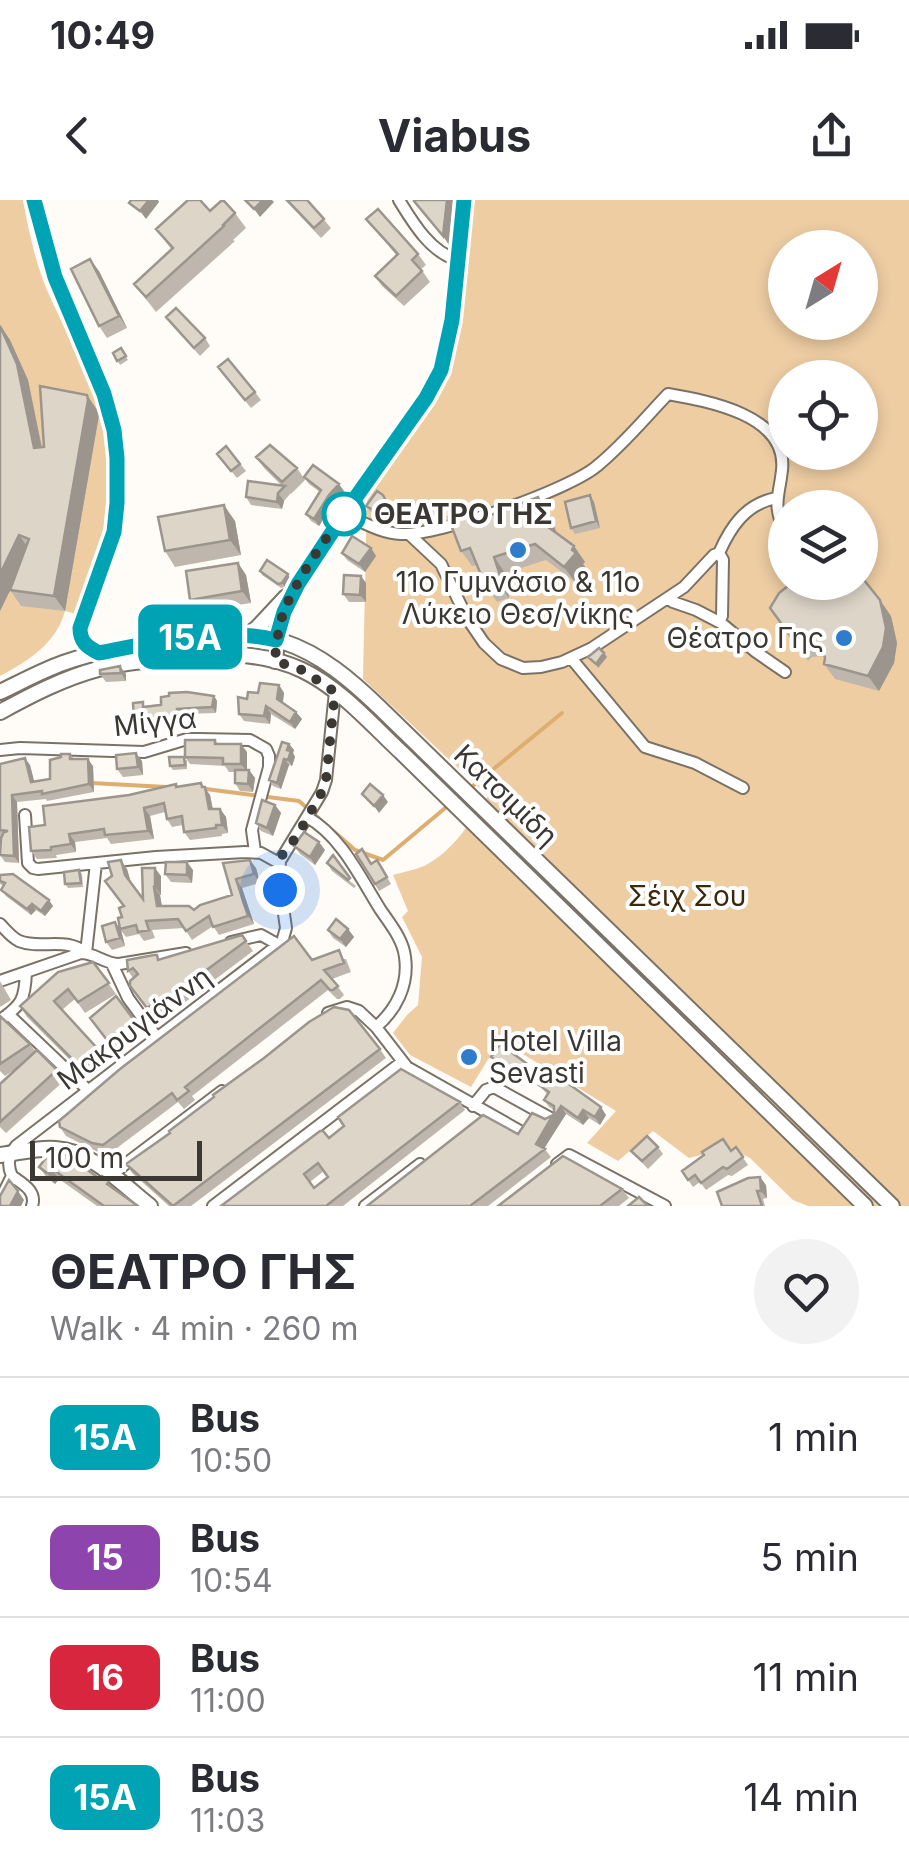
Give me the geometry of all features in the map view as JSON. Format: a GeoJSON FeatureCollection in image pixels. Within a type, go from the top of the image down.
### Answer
{"type":"FeatureCollection","features":[{"type":"Feature","properties":{"kind":"main road"},"geometry":{"type":"LineString","coordinates":[[34,200],[55,277],[104,394],[116,448],[114,532],[80,628],[80,638],[99,653]]}},
{"type":"Feature","properties":{"kind":"main road"},"geometry":{"type":"LineString","coordinates":[[275,661],[284,612],[298,584],[438,377],[450,332],[464,200]]}},
{"type":"Feature","properties":{"kind":"main road"},"geometry":{"type":"LineString","coordinates":[[247,635],[298,584]]}},
{"type":"Feature","properties":{"kind":"main road","name":"Κατσιμίδη"},"geometry":{"type":"LineString","coordinates":[[0,692],[52,668],[99,653],[206,635],[247,635],[308,652],[352,682],[892,1206]]}},
{"type":"Feature","properties":{"kind":"main road","name":"Κατσιμίδη"},"geometry":{"type":"LineString","coordinates":[[0,712],[50,687],[110,666],[218,654],[247,655],[302,670],[335,692],[448,798],[864,1206]]}},
{"type":"Feature","properties":{"kind":"main road"},"geometry":{"type":"LineString","coordinates":[[5,1154],[46,1148],[66,1150],[111,1175],[150,1206]]}},
{"type":"Feature","properties":{"kind":"street"},"geometry":{"type":"LineString","coordinates":[[400,200],[431,243],[446,256],[458,260]]}},
{"type":"Feature","properties":{"kind":"street"},"geometry":{"type":"LineString","coordinates":[[344,514],[386,532],[409,534],[460,523],[574,480],[596,467],[668,394],[738,412],[774,436],[781,453],[778,490]]}},
{"type":"Feature","properties":{"kind":"street"},"geometry":{"type":"LineString","coordinates":[[409,534],[438,560],[479,637],[497,656],[528,668],[570,658],[668,598],[719,553],[740,518],[768,499]]}},
{"type":"Feature","properties":{"kind":"street"},"geometry":{"type":"LineString","coordinates":[[719,553],[723,560],[722,623]]}},
{"type":"Feature","properties":{"kind":"street"},"geometry":{"type":"LineString","coordinates":[[668,598],[722,623],[786,672]]}},
{"type":"Feature","properties":{"kind":"street"},"geometry":{"type":"LineString","coordinates":[[570,658],[645,747],[695,763],[743,788]]}},
{"type":"Feature","properties":{"kind":"street"},"geometry":{"type":"LineString","coordinates":[[214,946],[257,935],[282,942],[286,928],[279,863],[326,780],[335,692]]}},
{"type":"Feature","properties":{"kind":"street","name":"Μίγγα"},"geometry":{"type":"LineString","coordinates":[[0,750],[144,752],[188,739],[246,739],[260,744],[269,753],[269,768],[252,830],[255,852]]}},
{"type":"Feature","properties":{"kind":"street"},"geometry":{"type":"LineString","coordinates":[[310,813],[351,861],[404,951],[405,976],[400,996],[376,1027]]}},
{"type":"Feature","properties":{"kind":"street"},"geometry":{"type":"LineString","coordinates":[[25,815],[28,862],[33,868],[255,852],[279,863]]}},
{"type":"Feature","properties":{"kind":"street"},"geometry":{"type":"LineString","coordinates":[[86,952],[96,863]]}},
{"type":"Feature","properties":{"kind":"street"},"geometry":{"type":"LineString","coordinates":[[0,924],[21,942],[66,944],[112,964],[202,949]]}},
{"type":"Feature","properties":{"kind":"street","name":"Μακρυγιάννη"},"geometry":{"type":"LineString","coordinates":[[5,1154],[282,942]]}},
{"type":"Feature","properties":{"kind":"street"},"geometry":{"type":"LineString","coordinates":[[0,981],[86,952]]}},
{"type":"Feature","properties":{"kind":"street"},"geometry":{"type":"LineString","coordinates":[[112,964],[124,992],[158,1038]]}},
{"type":"Feature","properties":{"kind":"street"},"geometry":{"type":"LineString","coordinates":[[26,972],[22,1000],[4,1017],[89,1091]]}},
{"type":"Feature","properties":{"kind":"street"},"geometry":{"type":"LineString","coordinates":[[316,1020],[338,1008],[359,1011],[412,1070],[520,1131]]}},
{"type":"Feature","properties":{"kind":"street"},"geometry":{"type":"LineString","coordinates":[[212,1206],[402,1062]]}},
{"type":"Feature","properties":{"kind":"street"},"geometry":{"type":"LineString","coordinates":[[111,1175],[234,1082]]}},
{"type":"Feature","properties":{"kind":"street"},"geometry":{"type":"LineString","coordinates":[[474,1106],[486,1090],[494,1087],[552,1120]]}},
{"type":"Feature","properties":{"kind":"street"},"geometry":{"type":"LineString","coordinates":[[472,1125],[488,1114]]}},
{"type":"Feature","properties":{"kind":"street"},"geometry":{"type":"LineString","coordinates":[[5,1154],[12,1176],[32,1192],[32,1206]]}},
{"type":"Feature","properties":{"kind":"street"},"geometry":{"type":"LineString","coordinates":[[542,1176],[569,1155],[666,1206]]}},
{"type":"Feature","properties":{"kind":"street"},"geometry":{"type":"LineString","coordinates":[[366,1206],[426,1160]]}},
{"type":"Feature","properties":{"kind":"street"},"geometry":{"type":"LineString","coordinates":[[0,1200],[12,1176]]}},
{"type":"Feature","properties":{"kind":"street"},"geometry":{"type":"LineString","coordinates":[[634,1206],[646,1196]]}},
{"type":"Feature","properties":{"kind":"green space"},"geometry":{"type":"Polygon","coordinates":[[[0,200],[23,200],[45,285],[90,380],[102,415],[110,480],[99,547],[77,614],[65,611],[48,642],[0,676],[0,200]]]}},
{"type":"Feature","properties":{"kind":"green space","name":"Σέιχ Σου"},"geometry":{"type":"Polygon","coordinates":[[[469,200],[909,200],[909,1206],[808,1206],[793,1200],[750,1158],[729,1148],[689,1158],[653,1131],[618,1161],[587,1143],[616,1111],[500,1040],[471,1087],[410,1055],[393,1033],[418,1005],[422,957],[402,917],[408,911],[393,875],[435,860],[461,835],[488,796],[363,679],[367,496],[435,404],[450,362],[469,200]]]}},
{"type":"Feature","properties":{"kind":"building"},"geometry":{"type":"Polygon","coordinates":[[[149,200],[140,211],[129,203],[149,200]]]}},
{"type":"Feature","properties":{"kind":"building"},"geometry":{"type":"Polygon","coordinates":[[[188,200],[200,200],[210,211],[224,201],[235,213],[146,297],[134,284],[173,248],[156,229],[188,200]]]}},
{"type":"Feature","properties":{"kind":"building"},"geometry":{"type":"Polygon","coordinates":[[[245,200],[263,200],[254,209],[245,200]]]}},
{"type":"Feature","properties":{"kind":"building"},"geometry":{"type":"Polygon","coordinates":[[[287,200],[307,200],[324,219],[314,228],[287,200]]]}},
{"type":"Feature","properties":{"kind":"building"},"geometry":{"type":"Polygon","coordinates":[[[447,200],[443,236],[414,201],[447,200]]]}},
{"type":"Feature","properties":{"kind":"building"},"geometry":{"type":"Polygon","coordinates":[[[378,209],[418,254],[412,260],[422,271],[396,296],[375,276],[398,254],[366,219],[378,209]]]}},
{"type":"Feature","properties":{"kind":"building"},"geometry":{"type":"Polygon","coordinates":[[[90,259],[119,316],[99,326],[71,269],[90,259]]]}},
{"type":"Feature","properties":{"kind":"building"},"geometry":{"type":"Polygon","coordinates":[[[176,308],[205,338],[194,348],[166,317],[176,308]]]}},
{"type":"Feature","properties":{"kind":"building"},"geometry":{"type":"Polygon","coordinates":[[[0,326],[17,364],[34,448],[44,447],[40,386],[87,395],[88,400],[54,596],[10,590],[29,539],[19,535],[0,574],[0,326]]]}},
{"type":"Feature","properties":{"kind":"building"},"geometry":{"type":"Polygon","coordinates":[[[121,348],[126,356],[117,361],[113,353],[121,348]]]}},
{"type":"Feature","properties":{"kind":"building"},"geometry":{"type":"Polygon","coordinates":[[[228,359],[255,392],[245,400],[218,367],[228,359]]]}},
{"type":"Feature","properties":{"kind":"building"},"geometry":{"type":"Polygon","coordinates":[[[270,445],[297,468],[282,482],[256,457],[270,445]]]}},
{"type":"Feature","properties":{"kind":"building"},"geometry":{"type":"Polygon","coordinates":[[[226,446],[240,464],[231,471],[217,454],[226,446]]]}},
{"type":"Feature","properties":{"kind":"building"},"geometry":{"type":"Polygon","coordinates":[[[313,465],[339,484],[314,519],[306,514],[321,490],[304,477],[313,465]]]}},
{"type":"Feature","properties":{"kind":"building"},"geometry":{"type":"Polygon","coordinates":[[[248,481],[285,486],[278,493],[277,502],[246,497],[248,481]]]}},
{"type":"Feature","properties":{"kind":"building"},"geometry":{"type":"Polygon","coordinates":[[[377,491],[389,507],[384,516],[366,506],[377,491]]]}},
{"type":"Feature","properties":{"kind":"building"},"geometry":{"type":"Polygon","coordinates":[[[590,495],[596,521],[571,528],[565,502],[590,495]]]}},
{"type":"Feature","properties":{"kind":"building"},"geometry":{"type":"Polygon","coordinates":[[[538,497],[546,518],[544,524],[574,546],[572,550],[576,553],[564,567],[535,544],[494,557],[500,575],[498,583],[486,587],[470,548],[461,551],[448,517],[471,510],[475,521],[538,497]]]}},
{"type":"Feature","properties":{"kind":"building"},"geometry":{"type":"Polygon","coordinates":[[[224,505],[230,540],[165,551],[158,517],[224,505]]]}},
{"type":"Feature","properties":{"kind":"building"},"geometry":{"type":"Polygon","coordinates":[[[352,536],[371,548],[359,564],[342,553],[352,536]]]}},
{"type":"Feature","properties":{"kind":"building"},"geometry":{"type":"Polygon","coordinates":[[[267,560],[288,574],[282,583],[260,571],[267,560]]]}},
{"type":"Feature","properties":{"kind":"building"},"geometry":{"type":"Polygon","coordinates":[[[238,563],[242,591],[190,600],[186,571],[238,563]]]}},
{"type":"Feature","properties":{"kind":"building"},"geometry":{"type":"Polygon","coordinates":[[[344,575],[361,576],[360,595],[343,594],[344,575]]]}},
{"type":"Feature","properties":{"kind":"building","name":"Θέατρο Γης"},"geometry":{"type":"Polygon","coordinates":[[[878,598],[886,628],[883,647],[868,676],[824,664],[822,647],[812,641],[797,645],[770,608],[775,600],[878,598]]]}},
{"type":"Feature","properties":{"kind":"building"},"geometry":{"type":"Polygon","coordinates":[[[599,648],[604,653],[596,664],[588,657],[599,648]]]}},
{"type":"Feature","properties":{"kind":"building"},"geometry":{"type":"Polygon","coordinates":[[[120,666],[121,673],[100,674],[100,670],[120,666]]]}},
{"type":"Feature","properties":{"kind":"building"},"geometry":{"type":"Polygon","coordinates":[[[260,683],[279,685],[277,699],[296,712],[290,722],[266,706],[264,716],[239,714],[238,697],[247,699],[248,692],[258,693],[260,683]]]}},
{"type":"Feature","properties":{"kind":"building"},"geometry":{"type":"Polygon","coordinates":[[[169,693],[214,696],[212,707],[177,709],[177,716],[134,718],[133,703],[143,702],[143,707],[161,705],[161,697],[169,693]]]}},
{"type":"Feature","properties":{"kind":"building"},"geometry":{"type":"Polygon","coordinates":[[[185,740],[241,744],[241,764],[223,764],[223,758],[185,757],[185,740]]]}},
{"type":"Feature","properties":{"kind":"building"},"geometry":{"type":"Polygon","coordinates":[[[282,742],[289,744],[287,750],[291,751],[288,760],[284,759],[277,783],[269,780],[282,742]]]}},
{"type":"Feature","properties":{"kind":"building"},"geometry":{"type":"Polygon","coordinates":[[[136,753],[138,767],[117,769],[116,755],[136,753]]]}},
{"type":"Feature","properties":{"kind":"building"},"geometry":{"type":"Polygon","coordinates":[[[70,754],[70,759],[88,759],[89,784],[42,794],[12,795],[14,856],[0,855],[1,838],[8,831],[0,830],[0,764],[25,758],[31,782],[50,779],[50,760],[70,754]]]}},
{"type":"Feature","properties":{"kind":"building"},"geometry":{"type":"Polygon","coordinates":[[[169,757],[184,757],[185,765],[170,766],[169,757]]]}},
{"type":"Feature","properties":{"kind":"building"},"geometry":{"type":"Polygon","coordinates":[[[235,770],[249,770],[248,784],[235,783],[235,770]]]}},
{"type":"Feature","properties":{"kind":"building"},"geometry":{"type":"Polygon","coordinates":[[[201,783],[209,809],[220,809],[222,825],[216,828],[184,832],[182,816],[167,819],[164,803],[144,808],[148,831],[105,835],[104,829],[69,834],[71,844],[31,851],[29,827],[45,825],[43,806],[201,783]]]}},
{"type":"Feature","properties":{"kind":"building"},"geometry":{"type":"Polygon","coordinates":[[[370,784],[383,795],[374,806],[362,794],[370,784]]]}},
{"type":"Feature","properties":{"kind":"building"},"geometry":{"type":"Polygon","coordinates":[[[262,800],[275,805],[267,828],[256,823],[262,800]]]}},
{"type":"Feature","properties":{"kind":"building"},"geometry":{"type":"Polygon","coordinates":[[[304,832],[319,842],[310,857],[294,846],[304,832]]]}},
{"type":"Feature","properties":{"kind":"building"},"geometry":{"type":"Polygon","coordinates":[[[362,849],[371,864],[377,860],[387,877],[375,884],[356,854],[362,849]]]}},
{"type":"Feature","properties":{"kind":"building"},"geometry":{"type":"Polygon","coordinates":[[[333,855],[350,878],[348,880],[327,863],[333,855]]]}},
{"type":"Feature","properties":{"kind":"building"},"geometry":{"type":"Polygon","coordinates":[[[121,860],[125,875],[143,899],[142,868],[155,868],[157,906],[189,906],[194,910],[232,895],[223,863],[250,860],[254,874],[236,879],[248,916],[213,927],[209,916],[186,931],[178,919],[146,921],[149,930],[138,932],[136,925],[120,929],[119,908],[124,906],[105,881],[112,876],[108,862],[121,860]]]}},
{"type":"Feature","properties":{"kind":"building"},"geometry":{"type":"Polygon","coordinates":[[[166,862],[187,862],[187,875],[165,874],[166,862]]]}},
{"type":"Feature","properties":{"kind":"building"},"geometry":{"type":"Polygon","coordinates":[[[79,870],[81,883],[65,884],[64,872],[79,870]]]}},
{"type":"Feature","properties":{"kind":"building"},"geometry":{"type":"Polygon","coordinates":[[[13,874],[49,900],[41,911],[32,904],[27,909],[1,890],[5,883],[0,881],[0,875],[13,874]]]}},
{"type":"Feature","properties":{"kind":"building"},"geometry":{"type":"Polygon","coordinates":[[[336,919],[348,929],[340,939],[328,930],[336,919]]]}},
{"type":"Feature","properties":{"kind":"building"},"geometry":{"type":"Polygon","coordinates":[[[115,922],[120,938],[106,942],[102,926],[115,922]]]}},
{"type":"Feature","properties":{"kind":"building"},"geometry":{"type":"Polygon","coordinates":[[[242,935],[246,941],[152,1010],[130,986],[138,974],[133,968],[128,971],[127,960],[157,955],[158,960],[242,935]]]}},
{"type":"Feature","properties":{"kind":"building"},"geometry":{"type":"Polygon","coordinates":[[[294,936],[312,960],[339,950],[344,963],[324,970],[338,986],[330,990],[321,980],[185,1087],[189,1091],[177,1100],[172,1093],[103,1145],[60,1127],[59,1121],[120,1069],[294,936]]]}},
{"type":"Feature","properties":{"kind":"building"},"geometry":{"type":"Polygon","coordinates":[[[93,962],[109,983],[78,1002],[68,989],[54,1001],[96,1047],[77,1064],[20,1006],[58,972],[93,962]]]}},
{"type":"Feature","properties":{"kind":"building"},"geometry":{"type":"Polygon","coordinates":[[[116,996],[134,1020],[107,1040],[90,1018],[116,996]]]}},
{"type":"Feature","properties":{"kind":"building"},"geometry":{"type":"Polygon","coordinates":[[[334,1007],[349,1010],[380,1049],[173,1206],[126,1164],[309,1022],[334,1007]]]}},
{"type":"Feature","properties":{"kind":"building"},"geometry":{"type":"Polygon","coordinates":[[[0,1016],[30,1044],[0,1064],[0,1016]]]}},
{"type":"Feature","properties":{"kind":"building"},"geometry":{"type":"Polygon","coordinates":[[[500,1044],[526,1063],[516,1078],[491,1057],[500,1044]]]}},
{"type":"Feature","properties":{"kind":"building"},"geometry":{"type":"Polygon","coordinates":[[[37,1050],[57,1070],[0,1122],[0,1084],[37,1050]]]}},
{"type":"Feature","properties":{"kind":"building"},"geometry":{"type":"Polygon","coordinates":[[[401,1069],[460,1102],[326,1206],[221,1206],[320,1131],[329,1138],[344,1126],[338,1117],[401,1069]],[[318,1163],[304,1174],[314,1188],[328,1177],[318,1163]]]}},
{"type":"Feature","properties":{"kind":"building"},"geometry":{"type":"Polygon","coordinates":[[[547,1075],[556,1081],[559,1077],[601,1107],[595,1117],[583,1110],[578,1118],[561,1106],[554,1117],[554,1106],[544,1100],[549,1092],[539,1085],[547,1075]]]}},
{"type":"Feature","properties":{"kind":"building"},"geometry":{"type":"Polygon","coordinates":[[[532,1113],[545,1119],[553,1115],[536,1144],[545,1149],[470,1206],[367,1206],[483,1115],[518,1134],[532,1113]]]}},
{"type":"Feature","properties":{"kind":"building"},"geometry":{"type":"Polygon","coordinates":[[[647,1136],[658,1147],[642,1161],[631,1151],[647,1136]]]}},
{"type":"Feature","properties":{"kind":"building"},"geometry":{"type":"Polygon","coordinates":[[[723,1139],[731,1151],[736,1147],[743,1157],[701,1183],[695,1175],[688,1180],[682,1171],[723,1139]]]}},
{"type":"Feature","properties":{"kind":"building"},"geometry":{"type":"Polygon","coordinates":[[[52,1150],[61,1157],[64,1153],[100,1179],[102,1176],[138,1206],[104,1206],[51,1168],[47,1173],[39,1167],[52,1150]]]}},
{"type":"Feature","properties":{"kind":"building"},"geometry":{"type":"Polygon","coordinates":[[[563,1156],[622,1189],[600,1206],[498,1206],[563,1156]]]}},
{"type":"Feature","properties":{"kind":"building"},"geometry":{"type":"Polygon","coordinates":[[[760,1177],[761,1191],[757,1191],[762,1206],[722,1206],[717,1192],[748,1178],[760,1177]]]}},
{"type":"Feature","properties":{"kind":"building"},"geometry":{"type":"Polygon","coordinates":[[[9,1180],[18,1191],[10,1206],[0,1206],[0,1196],[9,1180]]]}},
{"type":"Feature","properties":{"kind":"building"},"geometry":{"type":"Polygon","coordinates":[[[639,1197],[648,1206],[628,1206],[639,1197]]]}},
{"type":"Feature","properties":{"kind":"waterway"},"geometry":{"type":"LineString","coordinates":[[469,789],[562,713]]}},
{"type":"Feature","properties":{"kind":"waterway"},"geometry":{"type":"LineString","coordinates":[[91,783],[166,787]]}},
{"type":"Feature","properties":{"kind":"waterway"},"geometry":{"type":"LineString","coordinates":[[206,789],[299,801],[355,850],[383,860],[450,804]]}},
{"type":"Feature","properties":{"kind":"bus line","name":"15Α"},"geometry":{"type":"LineString","coordinates":[[34,200],[55,277],[104,394],[116,448],[114,532],[80,628],[80,638],[86,646],[99,653],[206,635],[242,634],[276,640],[298,584],[426,398],[441,370],[452,320],[464,200]]}},
{"type":"Feature","properties":{"kind":"place","name":"ΘΕΑΤΡΟ ΓΗΣ"},"geometry":{"type":"Point","coordinates":[344,514]}},
{"type":"Feature","properties":{"kind":"place","name":"11ο Γυμνάσιο & 11ο Λύκειο Θεσ/νίκης"},"geometry":{"type":"Point","coordinates":[518,550]}},
{"type":"Feature","properties":{"kind":"place","name":"Θέατρο Γης"},"geometry":{"type":"Point","coordinates":[844,638]}},
{"type":"Feature","properties":{"kind":"place","name":"Hotel Villa Sevasti"},"geometry":{"type":"Point","coordinates":[469,1057]}},
{"type":"Feature","properties":{"kind":"route"},"geometry":{"type":"LineString","coordinates":[[280,890],[280,858],[297,836],[326,780],[335,692],[302,670],[275,661],[276,640],[298,584],[344,514]]}}]}
